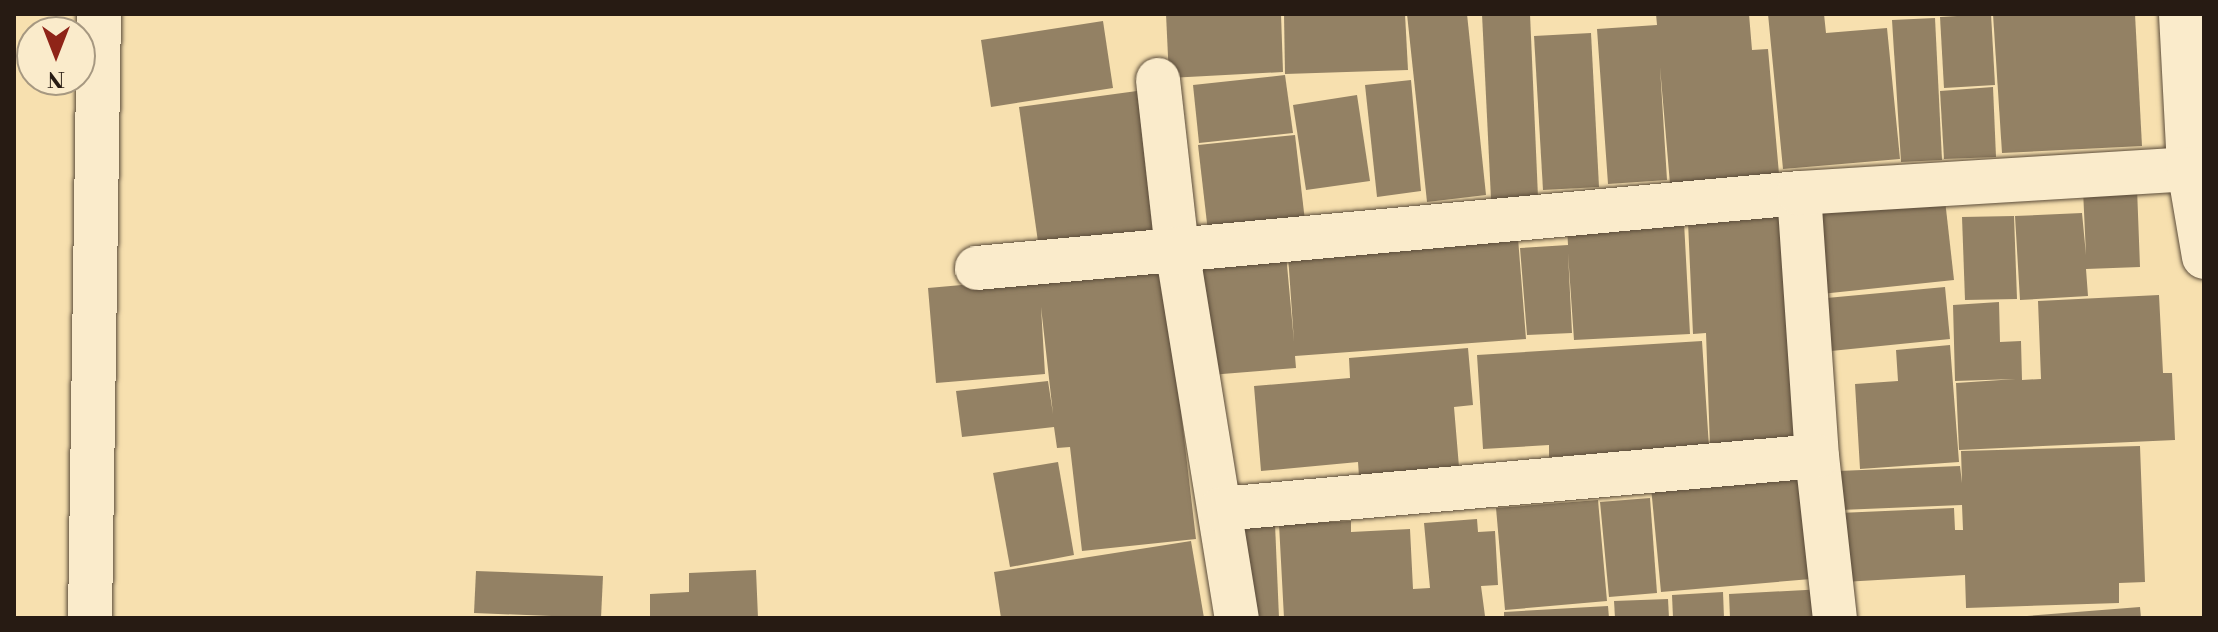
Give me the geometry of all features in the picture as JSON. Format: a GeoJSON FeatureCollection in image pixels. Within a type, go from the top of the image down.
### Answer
{"type":"FeatureCollection","features":[{"type":"Feature","properties":{"kind":"street"},"geometry":{"type":"LineString","coordinates":[[90,618],[99,14]]}},
{"type":"Feature","properties":{"kind":"street"},"geometry":{"type":"LineString","coordinates":[[2181,14],[2189,169],[2204,257]]}},
{"type":"Feature","properties":{"kind":"street"},"geometry":{"type":"LineString","coordinates":[[1158,80],[1177,249],[1237,618]]}},
{"type":"Feature","properties":{"kind":"street"},"geometry":{"type":"LineString","coordinates":[[977,268],[1799,193],[2189,169]]}},
{"type":"Feature","properties":{"kind":"street"},"geometry":{"type":"LineString","coordinates":[[1799,193],[1817,456],[1835,618]]}},
{"type":"Feature","properties":{"kind":"street"},"geometry":{"type":"LineString","coordinates":[[1221,509],[1817,456]]}},
{"type":"Feature","properties":{"kind":"building"},"geometry":{"type":"Polygon","coordinates":[[[1166,14],[1281,14],[1283,72],[1169,78],[1166,14]]]}},
{"type":"Feature","properties":{"kind":"building"},"geometry":{"type":"Polygon","coordinates":[[[1284,14],[1405,14],[1408,70],[1285,74],[1284,14]]]}},
{"type":"Feature","properties":{"kind":"building"},"geometry":{"type":"Polygon","coordinates":[[[1407,14],[1467,14],[1486,195],[1427,202],[1407,14]]]}},
{"type":"Feature","properties":{"kind":"building"},"geometry":{"type":"Polygon","coordinates":[[[1482,14],[1530,14],[1538,197],[1491,199],[1482,14]]]}},
{"type":"Feature","properties":{"kind":"building"},"geometry":{"type":"Polygon","coordinates":[[[1656,14],[1749,14],[1752,50],[1768,49],[1779,174],[1670,184],[1660,67],[1667,180],[1608,184],[1597,29],[1657,25],[1656,14]]]}},
{"type":"Feature","properties":{"kind":"building"},"geometry":{"type":"Polygon","coordinates":[[[1768,14],[1824,14],[1826,33],[1887,28],[1900,159],[1783,169],[1768,14]]]}},
{"type":"Feature","properties":{"kind":"building"},"geometry":{"type":"Polygon","coordinates":[[[1991,14],[1995,85],[1944,88],[1940,17],[1991,14]]]}},
{"type":"Feature","properties":{"kind":"building"},"geometry":{"type":"Polygon","coordinates":[[[1993,14],[2135,14],[2142,146],[2002,153],[1993,14]]]}},
{"type":"Feature","properties":{"kind":"building"},"geometry":{"type":"Polygon","coordinates":[[[1935,18],[1942,160],[1901,162],[1892,20],[1935,18]]]}},
{"type":"Feature","properties":{"kind":"building"},"geometry":{"type":"Polygon","coordinates":[[[1103,21],[1113,88],[991,107],[981,40],[1103,21]]]}},
{"type":"Feature","properties":{"kind":"building"},"geometry":{"type":"Polygon","coordinates":[[[1591,33],[1599,187],[1543,190],[1534,36],[1591,33]]]}},
{"type":"Feature","properties":{"kind":"building"},"geometry":{"type":"Polygon","coordinates":[[[1285,75],[1293,133],[1199,143],[1193,85],[1285,75]]]}},
{"type":"Feature","properties":{"kind":"building"},"geometry":{"type":"Polygon","coordinates":[[[1411,80],[1421,191],[1377,197],[1365,85],[1411,80]]]}},
{"type":"Feature","properties":{"kind":"building"},"geometry":{"type":"Polygon","coordinates":[[[1993,87],[1996,157],[1944,159],[1940,91],[1993,87]]]}},
{"type":"Feature","properties":{"kind":"building"},"geometry":{"type":"Polygon","coordinates":[[[1137,91],[1158,232],[1039,249],[1019,107],[1137,91]]]}},
{"type":"Feature","properties":{"kind":"building"},"geometry":{"type":"Polygon","coordinates":[[[1357,95],[1370,181],[1306,190],[1293,105],[1357,95]]]}},
{"type":"Feature","properties":{"kind":"building"},"geometry":{"type":"Polygon","coordinates":[[[1295,135],[1305,221],[1208,232],[1198,145],[1295,135]]]}},
{"type":"Feature","properties":{"kind":"building"},"geometry":{"type":"Polygon","coordinates":[[[2137,188],[2140,267],[2086,269],[2088,296],[2020,300],[2015,216],[2082,213],[2086,255],[2083,190],[2137,188]]]}},
{"type":"Feature","properties":{"kind":"building"},"geometry":{"type":"Polygon","coordinates":[[[1945,200],[1954,280],[1821,294],[1812,213],[1945,200]]]}},
{"type":"Feature","properties":{"kind":"building"},"geometry":{"type":"Polygon","coordinates":[[[1784,216],[1794,444],[1710,447],[1706,333],[1693,334],[1688,222],[1784,216]]]}},
{"type":"Feature","properties":{"kind":"building"},"geometry":{"type":"Polygon","coordinates":[[[2014,216],[2017,299],[1965,300],[1962,217],[2014,216]]]}},
{"type":"Feature","properties":{"kind":"building"},"geometry":{"type":"Polygon","coordinates":[[[1684,222],[1690,334],[1574,340],[1568,253],[1572,333],[1527,335],[1520,248],[1568,245],[1567,228],[1684,222]]]}},
{"type":"Feature","properties":{"kind":"building"},"geometry":{"type":"Polygon","coordinates":[[[1518,238],[1526,339],[1295,356],[1296,368],[1210,375],[1200,262],[1286,254],[1294,342],[1288,255],[1518,238]]]}},
{"type":"Feature","properties":{"kind":"building"},"geometry":{"type":"Polygon","coordinates":[[[1164,267],[1196,539],[1082,551],[1070,447],[1057,448],[1054,427],[962,437],[956,391],[1048,381],[1053,414],[1041,307],[1045,374],[936,383],[928,288],[1164,267]]]}},
{"type":"Feature","properties":{"kind":"building"},"geometry":{"type":"Polygon","coordinates":[[[1945,287],[1950,339],[1821,352],[1816,299],[1945,287]]]}},
{"type":"Feature","properties":{"kind":"building"},"geometry":{"type":"Polygon","coordinates":[[[2159,295],[2163,373],[2172,373],[2175,440],[1959,450],[1956,383],[2016,379],[1955,381],[1953,305],[1999,302],[2000,342],[2021,341],[2022,380],[2041,379],[2038,301],[2159,295]]]}},
{"type":"Feature","properties":{"kind":"building"},"geometry":{"type":"Polygon","coordinates":[[[1702,341],[1709,447],[1549,457],[1549,445],[1483,449],[1477,355],[1702,341]]]}},
{"type":"Feature","properties":{"kind":"building"},"geometry":{"type":"Polygon","coordinates":[[[1950,345],[1959,462],[1860,469],[1855,384],[1898,381],[1896,350],[1950,345]]]}},
{"type":"Feature","properties":{"kind":"building"},"geometry":{"type":"Polygon","coordinates":[[[1468,348],[1473,405],[1454,407],[1459,467],[1359,477],[1358,462],[1261,471],[1254,386],[1350,378],[1349,358],[1468,348]]]}},
{"type":"Feature","properties":{"kind":"building"},"geometry":{"type":"Polygon","coordinates":[[[2140,446],[2145,582],[2119,583],[2119,603],[1966,608],[1965,575],[1843,582],[1839,513],[1954,508],[1955,530],[1963,530],[1962,505],[1840,510],[1838,471],[1960,466],[1962,483],[1961,451],[2140,446]]]}},
{"type":"Feature","properties":{"kind":"building"},"geometry":{"type":"Polygon","coordinates":[[[1058,462],[1074,555],[1010,567],[993,473],[1058,462]]]}},
{"type":"Feature","properties":{"kind":"building"},"geometry":{"type":"Polygon","coordinates":[[[1802,473],[1811,579],[1661,592],[1651,487],[1802,473]]]}},
{"type":"Feature","properties":{"kind":"building"},"geometry":{"type":"Polygon","coordinates":[[[1650,498],[1657,593],[1609,597],[1600,502],[1650,498]]]}},
{"type":"Feature","properties":{"kind":"building"},"geometry":{"type":"Polygon","coordinates":[[[1598,500],[1607,601],[1505,610],[1496,508],[1598,500]]]}},
{"type":"Feature","properties":{"kind":"building"},"geometry":{"type":"Polygon","coordinates":[[[1477,519],[1478,532],[1495,531],[1498,585],[1481,586],[1485,616],[1284,618],[1279,524],[1351,521],[1351,532],[1410,529],[1413,589],[1430,588],[1424,523],[1477,519]]]}},
{"type":"Feature","properties":{"kind":"building"},"geometry":{"type":"Polygon","coordinates":[[[1275,524],[1279,618],[1239,618],[1235,525],[1275,524]]]}},
{"type":"Feature","properties":{"kind":"building"},"geometry":{"type":"Polygon","coordinates":[[[1191,541],[1204,618],[1001,618],[994,572],[1191,541]]]}},
{"type":"Feature","properties":{"kind":"building"},"geometry":{"type":"Polygon","coordinates":[[[756,570],[758,618],[650,618],[650,594],[689,592],[689,573],[756,570]]]}},
{"type":"Feature","properties":{"kind":"building"},"geometry":{"type":"Polygon","coordinates":[[[476,571],[603,576],[601,618],[474,613],[476,571]]]}},
{"type":"Feature","properties":{"kind":"building"},"geometry":{"type":"Polygon","coordinates":[[[1824,589],[1826,618],[1730,618],[1729,594],[1824,589]]]}},
{"type":"Feature","properties":{"kind":"building"},"geometry":{"type":"Polygon","coordinates":[[[1723,592],[1724,618],[1673,618],[1672,595],[1723,592]]]}},
{"type":"Feature","properties":{"kind":"building"},"geometry":{"type":"Polygon","coordinates":[[[1668,599],[1669,618],[1615,618],[1614,601],[1668,599]]]}},
{"type":"Feature","properties":{"kind":"building"},"geometry":{"type":"Polygon","coordinates":[[[1608,606],[1609,618],[1504,618],[1504,612],[1608,606]]]}},
{"type":"Feature","properties":{"kind":"building"},"geometry":{"type":"Polygon","coordinates":[[[2140,607],[2141,618],[2027,616],[2140,607]]]}}]}
